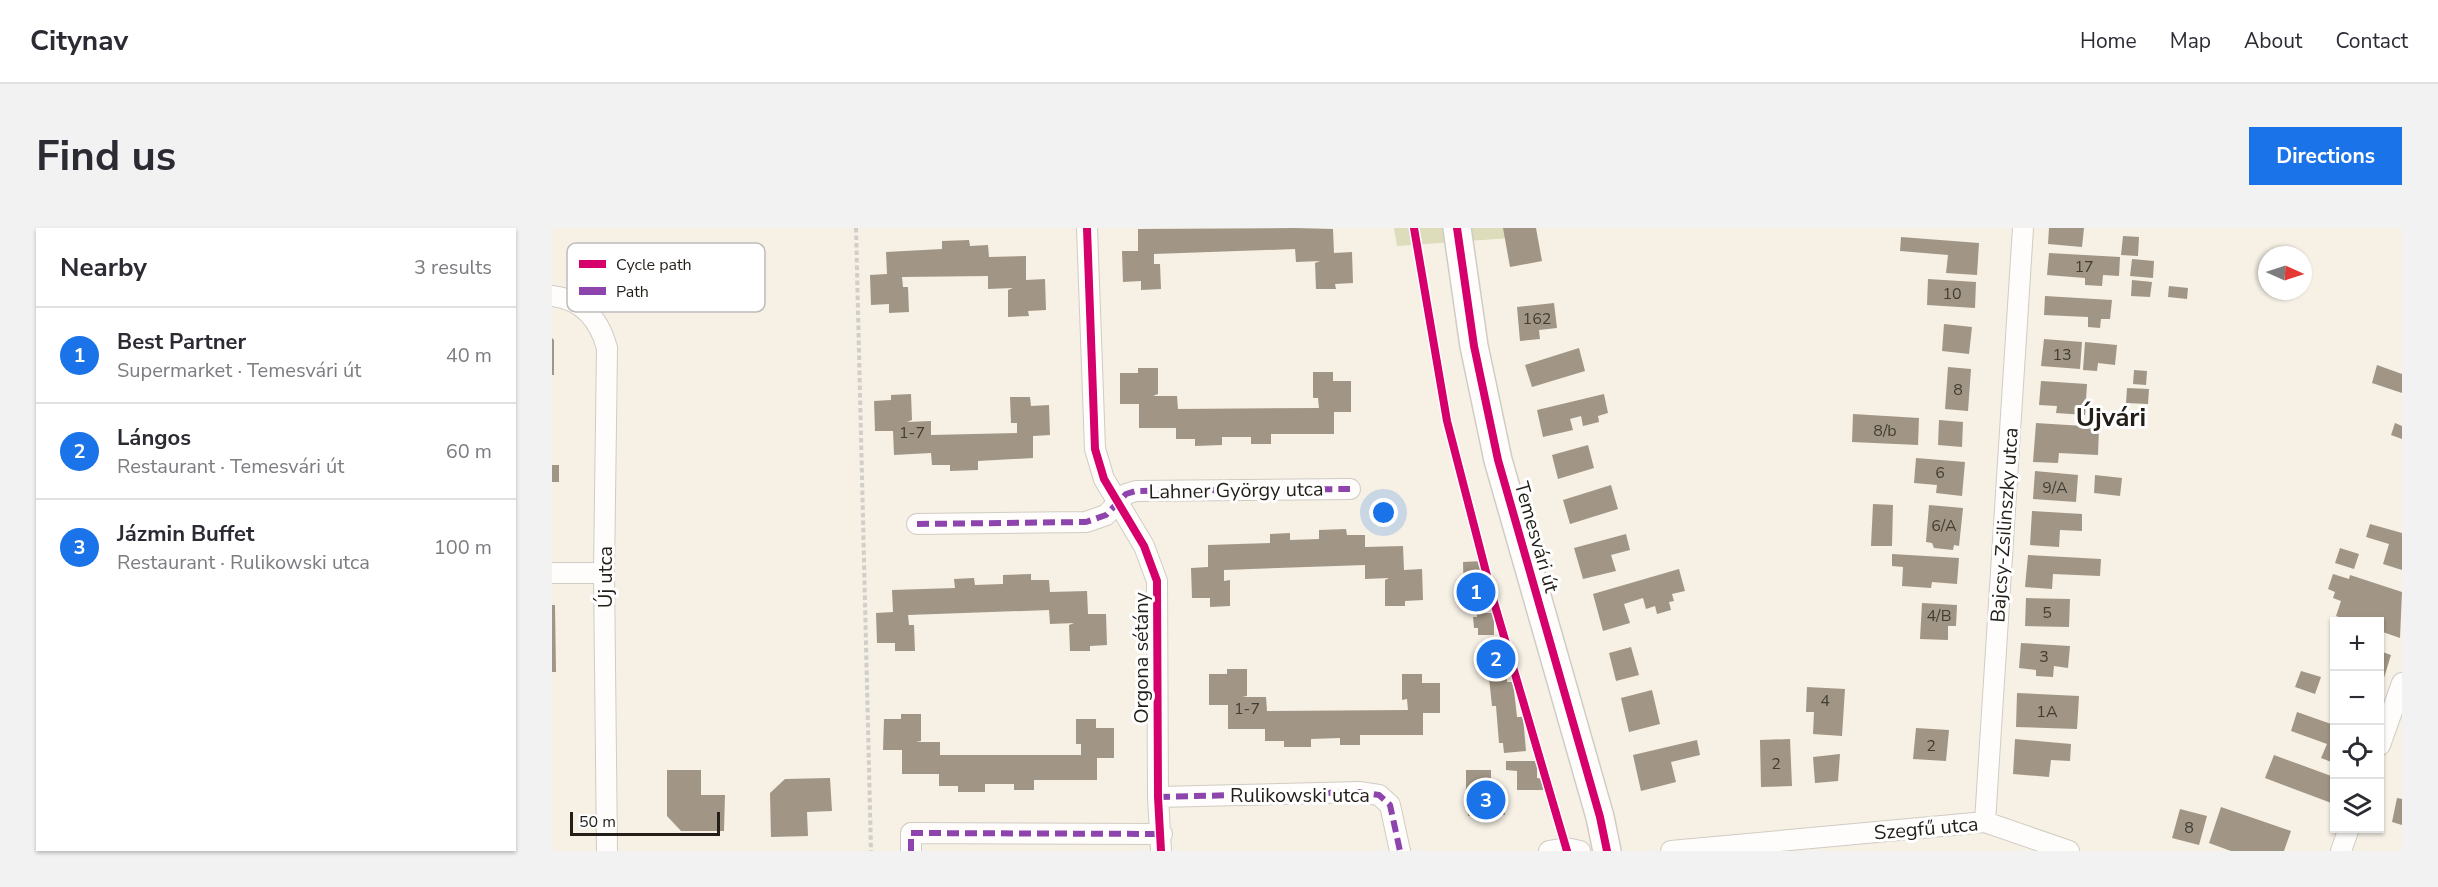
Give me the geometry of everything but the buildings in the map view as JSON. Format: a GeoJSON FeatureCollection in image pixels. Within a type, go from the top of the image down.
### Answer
{"type":"FeatureCollection","features":[{"type":"Feature","properties":{"kind":"street","name":"Orgona sétány"},"geometry":{"type":"LineString","coordinates":[[1087,228],[1095,449],[1104,479],[1144,546],[1157,581],[1158,796],[1162,842]]}},
{"type":"Feature","properties":{"kind":"street","name":"Temesvári út"},"geometry":{"type":"LineString","coordinates":[[1457,228],[1474,346],[1498,460],[1600,817],[1606,851]]}},
{"type":"Feature","properties":{"kind":"street","name":"Bajcsy-Zsilinszky utca"},"geometry":{"type":"LineString","coordinates":[[1985,822],[2023,228]]}},
{"type":"Feature","properties":{"kind":"street","name":"Új utca"},"geometry":{"type":"LineString","coordinates":[[552,296],[567,299]]}},
{"type":"Feature","properties":{"kind":"street","name":"Új utca"},"geometry":{"type":"LineString","coordinates":[[589,312],[597,321],[607,348],[604,573],[607,851]]}},
{"type":"Feature","properties":{"kind":"street","name":"Lahner György utca"},"geometry":{"type":"LineString","coordinates":[[917,524],[1086,522],[1106,515],[1126,494],[1136,491],[1350,489]]}},
{"type":"Feature","properties":{"kind":"street"},"geometry":{"type":"LineString","coordinates":[[552,573],[604,573]]}},
{"type":"Feature","properties":{"kind":"street"},"geometry":{"type":"LineString","coordinates":[[2384,732],[2402,684]]}},
{"type":"Feature","properties":{"kind":"street","name":"Rulikowski utca"},"geometry":{"type":"LineString","coordinates":[[1158,796],[1359,792],[1379,795],[1390,805],[1400,851]]}},
{"type":"Feature","properties":{"kind":"street","name":"Szegfű utca"},"geometry":{"type":"LineString","coordinates":[[1671,851],[1985,822],[2069,851]]}},
{"type":"Feature","properties":{"kind":"street"},"geometry":{"type":"LineString","coordinates":[[911,851],[911,833],[1162,842]]}},
{"type":"Feature","properties":{"kind":"street"},"geometry":{"type":"LineString","coordinates":[[2341,851],[2347,833]]}},
{"type":"Feature","properties":{"kind":"street"},"geometry":{"type":"LineString","coordinates":[[1549,851],[1566,848],[1580,851]]}},
{"type":"Feature","properties":{"kind":"path"},"geometry":{"type":"LineString","coordinates":[[856,228],[871,851]]}},
{"type":"Feature","properties":{"kind":"green space"},"geometry":{"type":"Polygon","coordinates":[[[1394,228],[1510,228],[1511,238],[1397,246],[1394,228]]]}},
{"type":"Feature","properties":{"kind":"marked path"},"geometry":{"type":"LineString","coordinates":[[917,524],[1086,522],[1106,515],[1126,494],[1136,491],[1350,489]]}},
{"type":"Feature","properties":{"kind":"marked path"},"geometry":{"type":"LineString","coordinates":[[1158,797],[1359,792],[1379,795],[1390,805],[1400,851]]}},
{"type":"Feature","properties":{"kind":"marked path"},"geometry":{"type":"LineString","coordinates":[[911,851],[911,833],[1162,834]]}},
{"type":"Feature","properties":{"kind":"cycle path"},"geometry":{"type":"LineString","coordinates":[[1087,228],[1095,449],[1104,479],[1144,546],[1157,581],[1158,797],[1161,851]]}},
{"type":"Feature","properties":{"kind":"cycle path"},"geometry":{"type":"LineString","coordinates":[[1414,228],[1447,421],[1493,599],[1567,851]]}},
{"type":"Feature","properties":{"kind":"cycle path"},"geometry":{"type":"LineString","coordinates":[[1457,228],[1474,346],[1498,460],[1600,817],[1607,851]]}},
{"type":"Feature","properties":{"kind":"place","name":"Best Partner"},"geometry":{"type":"Point","coordinates":[1476,592]}},
{"type":"Feature","properties":{"kind":"place","name":"Lángos"},"geometry":{"type":"Point","coordinates":[1496,659]}},
{"type":"Feature","properties":{"kind":"place","name":"Jázmin Buffet"},"geometry":{"type":"Point","coordinates":[1486,800]}},
{"type":"Feature","properties":{"kind":"district","name":"Újvári"},"geometry":{"type":"Point","coordinates":[2111,417]}}]}
